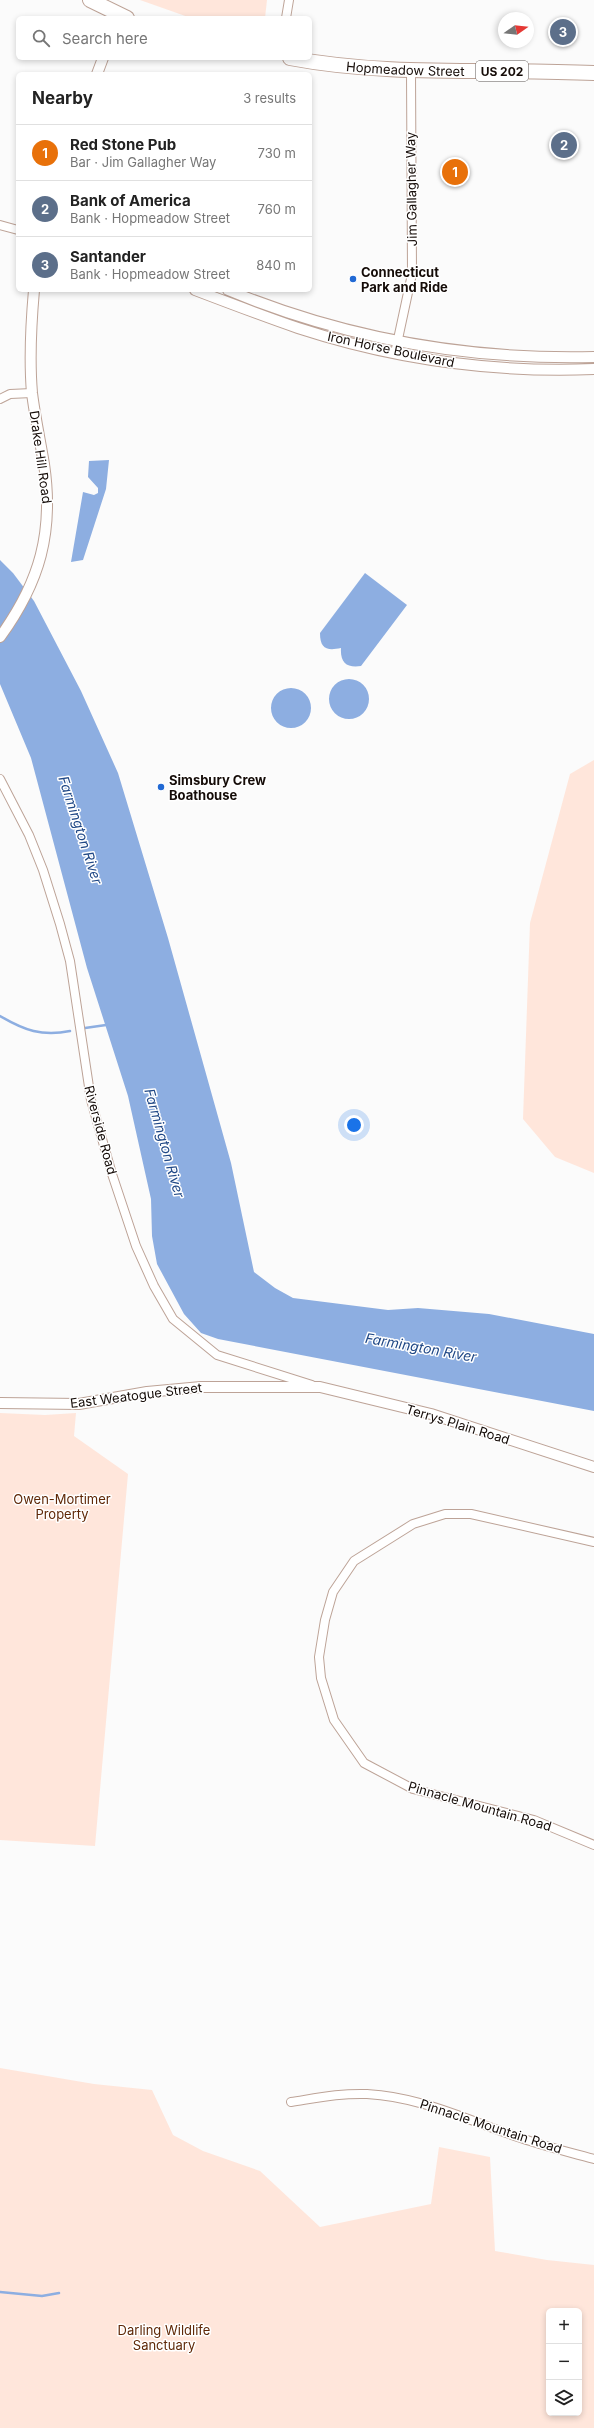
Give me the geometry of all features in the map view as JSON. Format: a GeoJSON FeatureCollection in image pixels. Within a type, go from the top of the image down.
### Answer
{"type":"FeatureCollection","features":[{"type":"Feature","properties":{"kind":"highway"},"geometry":{"type":"LineString","coordinates":[[90,0],[118,16]]}},
{"type":"Feature","properties":{"kind":"highway","name":"Hopmeadow Street"},"geometry":{"type":"LineString","coordinates":[[303,60],[350,67],[411,71],[594,73]]}},
{"type":"Feature","properties":{"kind":"street"},"geometry":{"type":"LineString","coordinates":[[286,16],[289,0]]}},
{"type":"Feature","properties":{"kind":"street"},"geometry":{"type":"LineString","coordinates":[[98,72],[102,60]]}},
{"type":"Feature","properties":{"kind":"street","name":"Jim Gallagher Way"},"geometry":{"type":"LineString","coordinates":[[394,353],[412,274],[411,71]]}},
{"type":"Feature","properties":{"kind":"street"},"geometry":{"type":"LineString","coordinates":[[0,225],[16,229]]}},
{"type":"Feature","properties":{"kind":"street","name":"Drake Hill Road"},"geometry":{"type":"LineString","coordinates":[[0,637],[29,590],[44,550],[48,511],[44,464],[32,393],[30,345],[34,292]]}},
{"type":"Feature","properties":{"kind":"street","name":"Iron Horse Boulevard"},"geometry":{"type":"LineString","coordinates":[[200,292],[298,328],[394,353],[452,364],[514,369],[594,369]]}},
{"type":"Feature","properties":{"kind":"street","name":"Iron Horse Boulevard"},"geometry":{"type":"LineString","coordinates":[[234,292],[334,327],[374,338],[490,354],[527,357],[594,357]]}},
{"type":"Feature","properties":{"kind":"street"},"geometry":{"type":"LineString","coordinates":[[0,399],[10,394],[32,393]]}},
{"type":"Feature","properties":{"kind":"street","name":"Riverside Road"},"geometry":{"type":"LineString","coordinates":[[0,779],[29,835],[43,870],[60,924],[70,961],[91,1100],[112,1174],[134,1239],[154,1286],[173,1319],[217,1355],[320,1387]]}},
{"type":"Feature","properties":{"kind":"street","name":"East Weatogue Street"},"geometry":{"type":"LineString","coordinates":[[0,1403],[79,1404],[148,1392],[201,1387],[320,1387]]}},
{"type":"Feature","properties":{"kind":"street","name":"Terrys Plain Road"},"geometry":{"type":"LineString","coordinates":[[320,1387],[430,1414],[594,1467]]}},
{"type":"Feature","properties":{"kind":"street","name":"Pinnacle Mountain Road"},"geometry":{"type":"LineString","coordinates":[[594,1542],[471,1514],[445,1514],[413,1524],[354,1561],[333,1592],[325,1620],[319,1657],[322,1678],[334,1720],[364,1763],[413,1789],[534,1820],[594,1845]]}},
{"type":"Feature","properties":{"kind":"street","name":"Pinnacle Mountain Road"},"geometry":{"type":"LineString","coordinates":[[291,2102],[335,2095],[353,2094],[420,2102],[458,2114],[529,2141],[594,2159]]}},
{"type":"Feature","properties":{"kind":"green space"},"geometry":{"type":"Polygon","coordinates":[[[140,0],[267,0],[265,16],[185,16],[140,0]]]}},
{"type":"Feature","properties":{"kind":"green space"},"geometry":{"type":"Polygon","coordinates":[[[594,760],[594,1173],[555,1157],[523,1119],[530,923],[570,774],[594,760]]]}},
{"type":"Feature","properties":{"kind":"green space","name":"Owen-Mortimer Property"},"geometry":{"type":"Polygon","coordinates":[[[0,1413],[45,1415],[76,1413],[74,1436],[128,1474],[95,1846],[0,1840],[0,1413]]]}},
{"type":"Feature","properties":{"kind":"green space","name":"Darling Wildlife Sanctuary"},"geometry":{"type":"Polygon","coordinates":[[[0,2068],[94,2084],[152,2090],[173,2135],[203,2151],[260,2171],[320,2227],[431,2204],[439,2147],[490,2157],[495,2251],[547,2260],[594,2265],[594,2428],[0,2428],[0,2068]]]}},
{"type":"Feature","properties":{"kind":"water"},"geometry":{"type":"Polygon","coordinates":[[[109,460],[106,489],[83,560],[71,562],[83,492],[94,495],[98,493],[98,488],[88,477],[89,461],[109,460]]]}},
{"type":"Feature","properties":{"kind":"water","name":"Farmington River"},"geometry":{"type":"Polygon","coordinates":[[[0,560],[13,573],[34,601],[81,691],[118,773],[168,938],[231,1163],[254,1272],[275,1288],[293,1298],[388,1310],[418,1308],[489,1314],[594,1334],[594,1411],[218,1339],[201,1333],[184,1314],[157,1264],[152,1236],[151,1199],[128,1096],[87,968],[31,758],[0,684],[0,560]]]}},
{"type":"Feature","properties":{"kind":"water"},"geometry":{"type":"Polygon","coordinates":[[[365,573],[407,605],[361,666],[352,666],[343,661],[341,648],[328,649],[323,646],[321,643],[320,633],[365,573]]]}},
{"type":"Feature","properties":{"kind":"water"},"geometry":{"type":"Polygon","coordinates":[[[353,679],[360,682],[366,688],[369,699],[368,707],[360,716],[353,719],[345,719],[338,716],[330,707],[329,695],[332,688],[341,680],[353,679]]]}},
{"type":"Feature","properties":{"kind":"water"},"geometry":{"type":"Polygon","coordinates":[[[295,688],[302,691],[308,697],[311,708],[310,716],[302,725],[295,728],[287,728],[280,725],[272,716],[271,704],[274,697],[283,689],[295,688]]]}},
{"type":"Feature","properties":{"kind":"waterway"},"geometry":{"type":"LineString","coordinates":[[0,1016],[17,1025],[42,1033],[60,1033],[70,1031]]}},
{"type":"Feature","properties":{"kind":"waterway"},"geometry":{"type":"LineString","coordinates":[[85,1028],[106,1025]]}},
{"type":"Feature","properties":{"kind":"waterway"},"geometry":{"type":"LineString","coordinates":[[0,2292],[42,2296],[59,2293]]}},
{"type":"Feature","properties":{"kind":"place","name":"Santander"},"geometry":{"type":"Point","coordinates":[563,32]}},
{"type":"Feature","properties":{"kind":"place","name":"Bank of America"},"geometry":{"type":"Point","coordinates":[564,145]}},
{"type":"Feature","properties":{"kind":"place","name":"Red Stone Pub"},"geometry":{"type":"Point","coordinates":[455,172]}},
{"type":"Feature","properties":{"kind":"place","name":"Connecticut Park and Ride"},"geometry":{"type":"Point","coordinates":[353,279]}},
{"type":"Feature","properties":{"kind":"place","name":"Simsbury Crew Boathouse"},"geometry":{"type":"Point","coordinates":[161,787]}}]}
